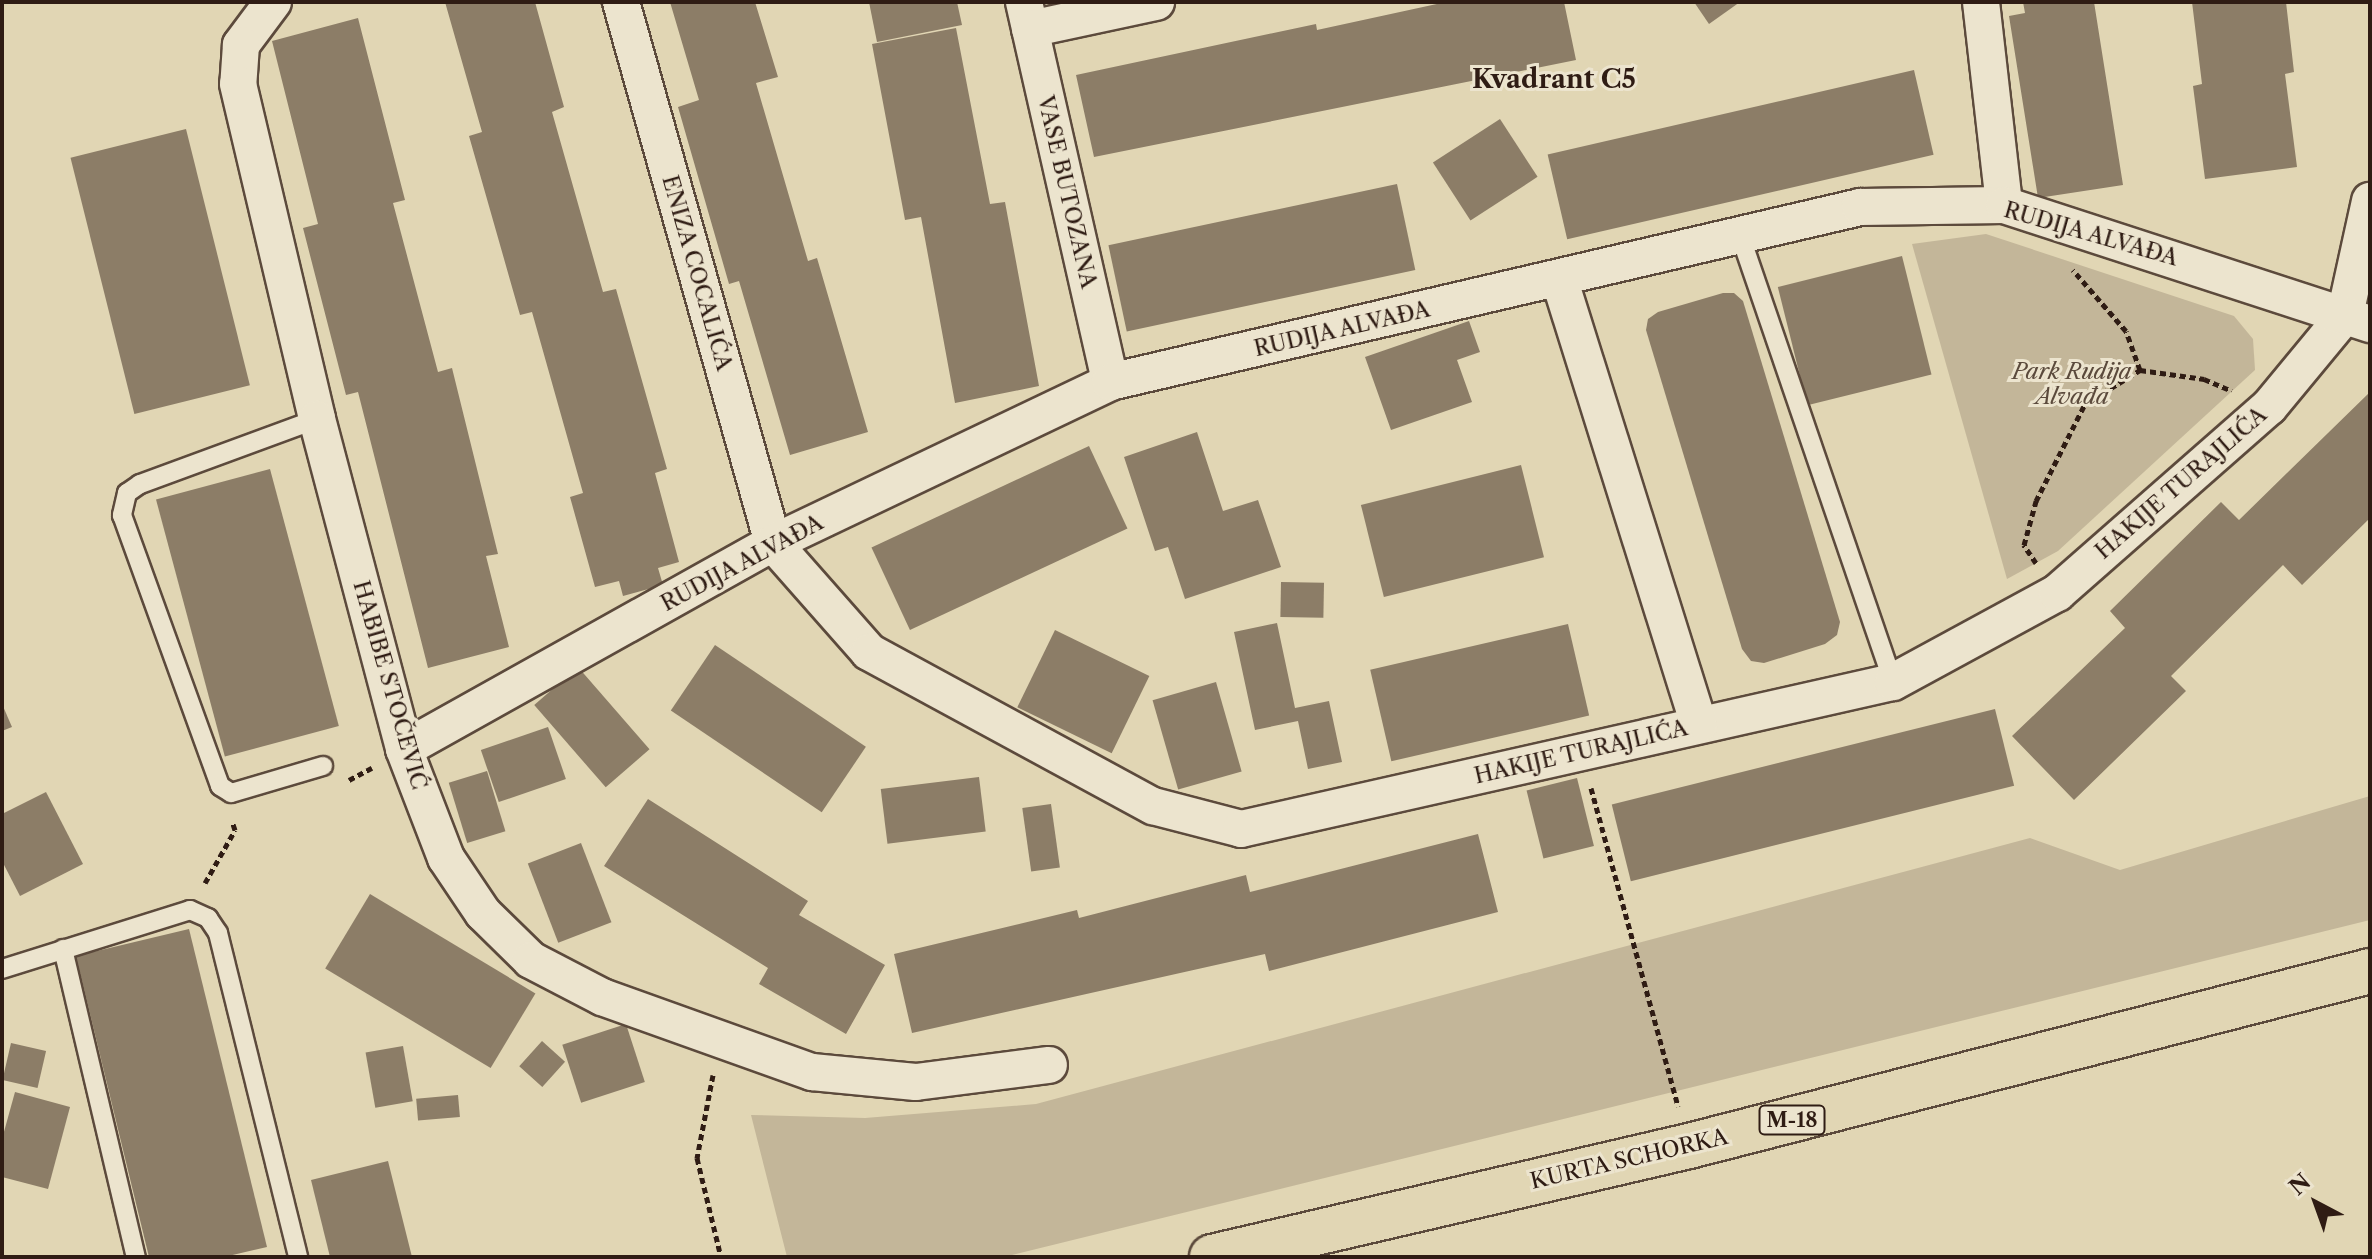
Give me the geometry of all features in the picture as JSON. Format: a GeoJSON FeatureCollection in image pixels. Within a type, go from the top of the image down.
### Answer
{"type":"FeatureCollection","features":[{"type":"Feature","properties":{"kind":"main road","name":"KURTA SCHORKA"},"geometry":{"type":"LineString","coordinates":[[1212,1257],[1689,1146],[2370,971]]}},
{"type":"Feature","properties":{"kind":"street","name":"HABIBE STOČEVIĆ"},"geometry":{"type":"LineString","coordinates":[[273,2],[241,45],[238,84],[317,419],[404,749],[446,858],[483,913],[531,960],[602,997],[812,1072],[916,1082],[1049,1065]]}},
{"type":"Feature","properties":{"kind":"street","name":"ENIZA COCALIĆA"},"geometry":{"type":"LineString","coordinates":[[621,2],[773,543]]}},
{"type":"Feature","properties":{"kind":"street"},"geometry":{"type":"LineString","coordinates":[[1027,15],[1156,2]]}},
{"type":"Feature","properties":{"kind":"street"},"geometry":{"type":"LineString","coordinates":[[1981,2],[2004,205]]}},
{"type":"Feature","properties":{"kind":"street","name":"VASE BUTOZANA"},"geometry":{"type":"LineString","coordinates":[[1027,15],[1110,382]]}},
{"type":"Feature","properties":{"kind":"street"},"geometry":{"type":"LineString","coordinates":[[2357,320],[2370,201]]}},
{"type":"Feature","properties":{"kind":"street","name":"RUDIJA ALVAĐA"},"geometry":{"type":"LineString","coordinates":[[404,749],[773,543],[1110,382],[1860,207],[2004,205],[2357,320]]}},
{"type":"Feature","properties":{"kind":"street"},"geometry":{"type":"LineString","coordinates":[[1559,278],[1699,725]]}},
{"type":"Feature","properties":{"kind":"street","name":"HAKIJE TURAJLIĆA"},"geometry":{"type":"LineString","coordinates":[[773,543],[869,652],[1153,806],[1241,829],[1893,682],[2057,593],[2269,407],[2357,320]]}},
{"type":"Feature","properties":{"kind":"lane"},"geometry":{"type":"LineString","coordinates":[[1740,235],[1893,682]]}},
{"type":"Feature","properties":{"kind":"lane"},"geometry":{"type":"LineString","coordinates":[[317,419],[140,484],[127,493],[122,515],[220,786],[231,793],[323,766]]}},
{"type":"Feature","properties":{"kind":"lane"},"geometry":{"type":"LineString","coordinates":[[2,969],[190,910],[208,918],[218,933],[298,1257]]}},
{"type":"Feature","properties":{"kind":"lane"},"geometry":{"type":"LineString","coordinates":[[63,949],[136,1257]]}},
{"type":"Feature","properties":{"kind":"path"},"geometry":{"type":"LineString","coordinates":[[2071,268],[2126,331],[2140,370]]}},
{"type":"Feature","properties":{"kind":"path"},"geometry":{"type":"LineString","coordinates":[[2057,593],[2024,545],[2036,501],[2085,404],[2140,370],[2204,379],[2269,407]]}},
{"type":"Feature","properties":{"kind":"path"},"geometry":{"type":"LineString","coordinates":[[323,766],[331,790],[404,749]]}},
{"type":"Feature","properties":{"kind":"path"},"geometry":{"type":"LineString","coordinates":[[1581,752],[1689,1146]]}},
{"type":"Feature","properties":{"kind":"path"},"geometry":{"type":"LineString","coordinates":[[190,910],[235,830],[220,786]]}},
{"type":"Feature","properties":{"kind":"path"},"geometry":{"type":"LineString","coordinates":[[721,1257],[697,1158],[707,1087],[727,1042]]}},
{"type":"Feature","properties":{"kind":"green space","name":"Park Rudija Alvađa"},"geometry":{"type":"Polygon","coordinates":[[[1986,234],[2234,316],[2253,339],[2255,370],[2058,551],[2007,579],[1912,244],[1986,234]]]}},
{"type":"Feature","properties":{"kind":"green space"},"geometry":{"type":"Polygon","coordinates":[[[2370,796],[2370,920],[1004,1257],[787,1257],[751,1115],[865,1118],[1036,1104],[2030,838],[2120,870],[2370,796]]]}},
{"type":"Feature","properties":{"kind":"building"},"geometry":{"type":"Polygon","coordinates":[[[445,2],[535,2],[564,107],[552,112],[603,292],[616,289],[667,469],[655,473],[679,562],[658,568],[663,585],[623,596],[619,581],[595,587],[570,497],[583,493],[532,312],[520,315],[469,136],[482,132],[445,2]]]}},
{"type":"Feature","properties":{"kind":"building"},"geometry":{"type":"Polygon","coordinates":[[[670,2],[755,2],[778,77],[756,83],[808,261],[817,258],[868,432],[790,455],[739,281],[729,284],[678,107],[699,100],[670,2]]]}},
{"type":"Feature","properties":{"kind":"building"},"geometry":{"type":"Polygon","coordinates":[[[869,2],[957,2],[962,25],[877,42],[869,2]]]}},
{"type":"Feature","properties":{"kind":"building"},"geometry":{"type":"Polygon","coordinates":[[[1446,2],[1564,2],[1576,60],[1094,157],[1076,75],[1316,24],[1317,30],[1446,2]]]}},
{"type":"Feature","properties":{"kind":"building"},"geometry":{"type":"Polygon","coordinates":[[[1694,2],[1740,2],[1709,24],[1694,2]]]}},
{"type":"Feature","properties":{"kind":"building"},"geometry":{"type":"Polygon","coordinates":[[[2023,2],[2094,2],[2123,185],[2038,198],[2009,16],[2025,13],[2023,2]]]}},
{"type":"Feature","properties":{"kind":"building"},"geometry":{"type":"Polygon","coordinates":[[[2192,2],[2286,2],[2294,72],[2285,74],[2297,167],[2205,179],[2193,86],[2202,84],[2192,2]]]}},
{"type":"Feature","properties":{"kind":"building"},"geometry":{"type":"Polygon","coordinates":[[[358,18],[405,200],[393,203],[438,372],[452,368],[498,554],[486,556],[509,647],[428,668],[358,392],[346,395],[303,228],[318,224],[272,41],[358,18]]]}},
{"type":"Feature","properties":{"kind":"building"},"geometry":{"type":"Polygon","coordinates":[[[956,28],[990,204],[1005,202],[1039,386],[955,403],[921,217],[905,220],[872,44],[956,28]]]}},
{"type":"Feature","properties":{"kind":"building"},"geometry":{"type":"Polygon","coordinates":[[[1914,70],[1934,155],[1567,239],[1548,155],[1914,70]]]}},
{"type":"Feature","properties":{"kind":"building"},"geometry":{"type":"Polygon","coordinates":[[[1500,119],[1538,177],[1470,220],[1433,163],[1500,119]]]}},
{"type":"Feature","properties":{"kind":"building"},"geometry":{"type":"Polygon","coordinates":[[[186,129],[250,385],[134,414],[71,158],[186,129]]]}},
{"type":"Feature","properties":{"kind":"building"},"geometry":{"type":"Polygon","coordinates":[[[1397,184],[1415,270],[1127,331],[1108,245],[1397,184]]]}},
{"type":"Feature","properties":{"kind":"building"},"geometry":{"type":"Polygon","coordinates":[[[1902,256],[1932,374],[1807,405],[1778,287],[1902,256]]]}},
{"type":"Feature","properties":{"kind":"building"},"geometry":{"type":"Polygon","coordinates":[[[1723,293],[1734,293],[1743,301],[1840,622],[1837,635],[1825,644],[1764,663],[1751,661],[1742,649],[1646,330],[1648,319],[1658,312],[1723,293]]]}},
{"type":"Feature","properties":{"kind":"building"},"geometry":{"type":"Polygon","coordinates":[[[1469,321],[1480,352],[1457,360],[1472,402],[1391,430],[1365,357],[1469,321]]]}},
{"type":"Feature","properties":{"kind":"building"},"geometry":{"type":"Polygon","coordinates":[[[2370,392],[2370,518],[2302,585],[2283,565],[2171,676],[2186,691],[2074,800],[2012,736],[2125,628],[2110,611],[2221,502],[2239,520],[2370,392]]]}},
{"type":"Feature","properties":{"kind":"building"},"geometry":{"type":"Polygon","coordinates":[[[1197,432],[1223,511],[1258,500],[1281,567],[1185,599],[1168,547],[1155,551],[1124,457],[1197,432]]]}},
{"type":"Feature","properties":{"kind":"building"},"geometry":{"type":"Polygon","coordinates":[[[1089,446],[1127,528],[910,630],[871,547],[1089,446]]]}},
{"type":"Feature","properties":{"kind":"building"},"geometry":{"type":"Polygon","coordinates":[[[1521,465],[1544,557],[1384,597],[1361,505],[1521,465]]]}},
{"type":"Feature","properties":{"kind":"building"},"geometry":{"type":"Polygon","coordinates":[[[270,469],[339,726],[225,756],[156,500],[270,469]]]}},
{"type":"Feature","properties":{"kind":"building"},"geometry":{"type":"Polygon","coordinates":[[[1281,582],[1324,583],[1323,618],[1280,617],[1281,582]]]}},
{"type":"Feature","properties":{"kind":"building"},"geometry":{"type":"Polygon","coordinates":[[[1277,623],[1295,708],[1329,701],[1342,762],[1308,769],[1298,721],[1255,730],[1234,632],[1277,623]]]}},
{"type":"Feature","properties":{"kind":"building"},"geometry":{"type":"Polygon","coordinates":[[[1568,624],[1589,716],[1391,761],[1370,670],[1568,624]]]}},
{"type":"Feature","properties":{"kind":"building"},"geometry":{"type":"Polygon","coordinates":[[[1055,630],[1149,676],[1112,753],[1017,707],[1055,630]]]}},
{"type":"Feature","properties":{"kind":"building"},"geometry":{"type":"Polygon","coordinates":[[[715,645],[866,747],[822,812],[671,710],[715,645]]]}},
{"type":"Feature","properties":{"kind":"building"},"geometry":{"type":"Polygon","coordinates":[[[578,667],[650,749],[606,787],[534,705],[578,667]]]}},
{"type":"Feature","properties":{"kind":"building"},"geometry":{"type":"Polygon","coordinates":[[[1216,682],[1242,771],[1178,790],[1153,700],[1216,682]]]}},
{"type":"Feature","properties":{"kind":"building"},"geometry":{"type":"Polygon","coordinates":[[[2,704],[12,727],[2,731],[2,704]]]}},
{"type":"Feature","properties":{"kind":"building"},"geometry":{"type":"Polygon","coordinates":[[[1995,709],[2014,786],[1631,881],[1612,805],[1995,709]]]}},
{"type":"Feature","properties":{"kind":"building"},"geometry":{"type":"Polygon","coordinates":[[[548,727],[566,779],[499,802],[481,750],[548,727]]]}},
{"type":"Feature","properties":{"kind":"building"},"geometry":{"type":"Polygon","coordinates":[[[487,771],[505,831],[467,843],[449,783],[487,771]]]}},
{"type":"Feature","properties":{"kind":"building"},"geometry":{"type":"Polygon","coordinates":[[[979,777],[986,832],[887,844],[881,789],[979,777]]]}},
{"type":"Feature","properties":{"kind":"building"},"geometry":{"type":"Polygon","coordinates":[[[1577,778],[1594,846],[1543,859],[1527,791],[1577,778]]]}},
{"type":"Feature","properties":{"kind":"building"},"geometry":{"type":"Polygon","coordinates":[[[46,792],[83,864],[20,896],[2,861],[2,814],[46,792]]]}},
{"type":"Feature","properties":{"kind":"building"},"geometry":{"type":"Polygon","coordinates":[[[648,799],[808,901],[799,915],[885,965],[846,1034],[759,984],[768,968],[604,866],[648,799]]]}},
{"type":"Feature","properties":{"kind":"building"},"geometry":{"type":"Polygon","coordinates":[[[1051,804],[1060,867],[1031,871],[1022,808],[1051,804]]]}},
{"type":"Feature","properties":{"kind":"building"},"geometry":{"type":"Polygon","coordinates":[[[1478,834],[1498,912],[1269,971],[1265,954],[912,1033],[894,954],[1077,910],[1079,918],[1246,875],[1250,892],[1478,834]]]}},
{"type":"Feature","properties":{"kind":"building"},"geometry":{"type":"Polygon","coordinates":[[[581,843],[611,922],[558,943],[528,863],[581,843]]]}},
{"type":"Feature","properties":{"kind":"building"},"geometry":{"type":"Polygon","coordinates":[[[370,894],[535,993],[491,1068],[325,969],[370,894]]]}},
{"type":"Feature","properties":{"kind":"building"},"geometry":{"type":"Polygon","coordinates":[[[189,929],[267,1247],[224,1257],[149,1257],[76,956],[189,929]]]}},
{"type":"Feature","properties":{"kind":"building"},"geometry":{"type":"Polygon","coordinates":[[[626,1024],[645,1082],[581,1103],[562,1045],[626,1024]]]}},
{"type":"Feature","properties":{"kind":"building"},"geometry":{"type":"Polygon","coordinates":[[[542,1041],[565,1062],[542,1087],[519,1066],[542,1041]]]}},
{"type":"Feature","properties":{"kind":"building"},"geometry":{"type":"Polygon","coordinates":[[[11,1043],[46,1051],[38,1088],[2,1080],[11,1043]]]}},
{"type":"Feature","properties":{"kind":"building"},"geometry":{"type":"Polygon","coordinates":[[[403,1046],[413,1101],[375,1108],[366,1053],[403,1046]]]}},
{"type":"Feature","properties":{"kind":"building"},"geometry":{"type":"Polygon","coordinates":[[[15,1092],[70,1107],[48,1189],[2,1177],[2,1139],[15,1092]]]}},
{"type":"Feature","properties":{"kind":"building"},"geometry":{"type":"Polygon","coordinates":[[[458,1095],[460,1117],[418,1121],[416,1099],[458,1095]]]}},
{"type":"Feature","properties":{"kind":"building"},"geometry":{"type":"Polygon","coordinates":[[[388,1161],[412,1257],[330,1257],[311,1180],[388,1161]]]}},
{"type":"Feature","properties":{"kind":"district","name":"Kvadrant C5"},"geometry":{"type":"Point","coordinates":[1554,80]}}]}
